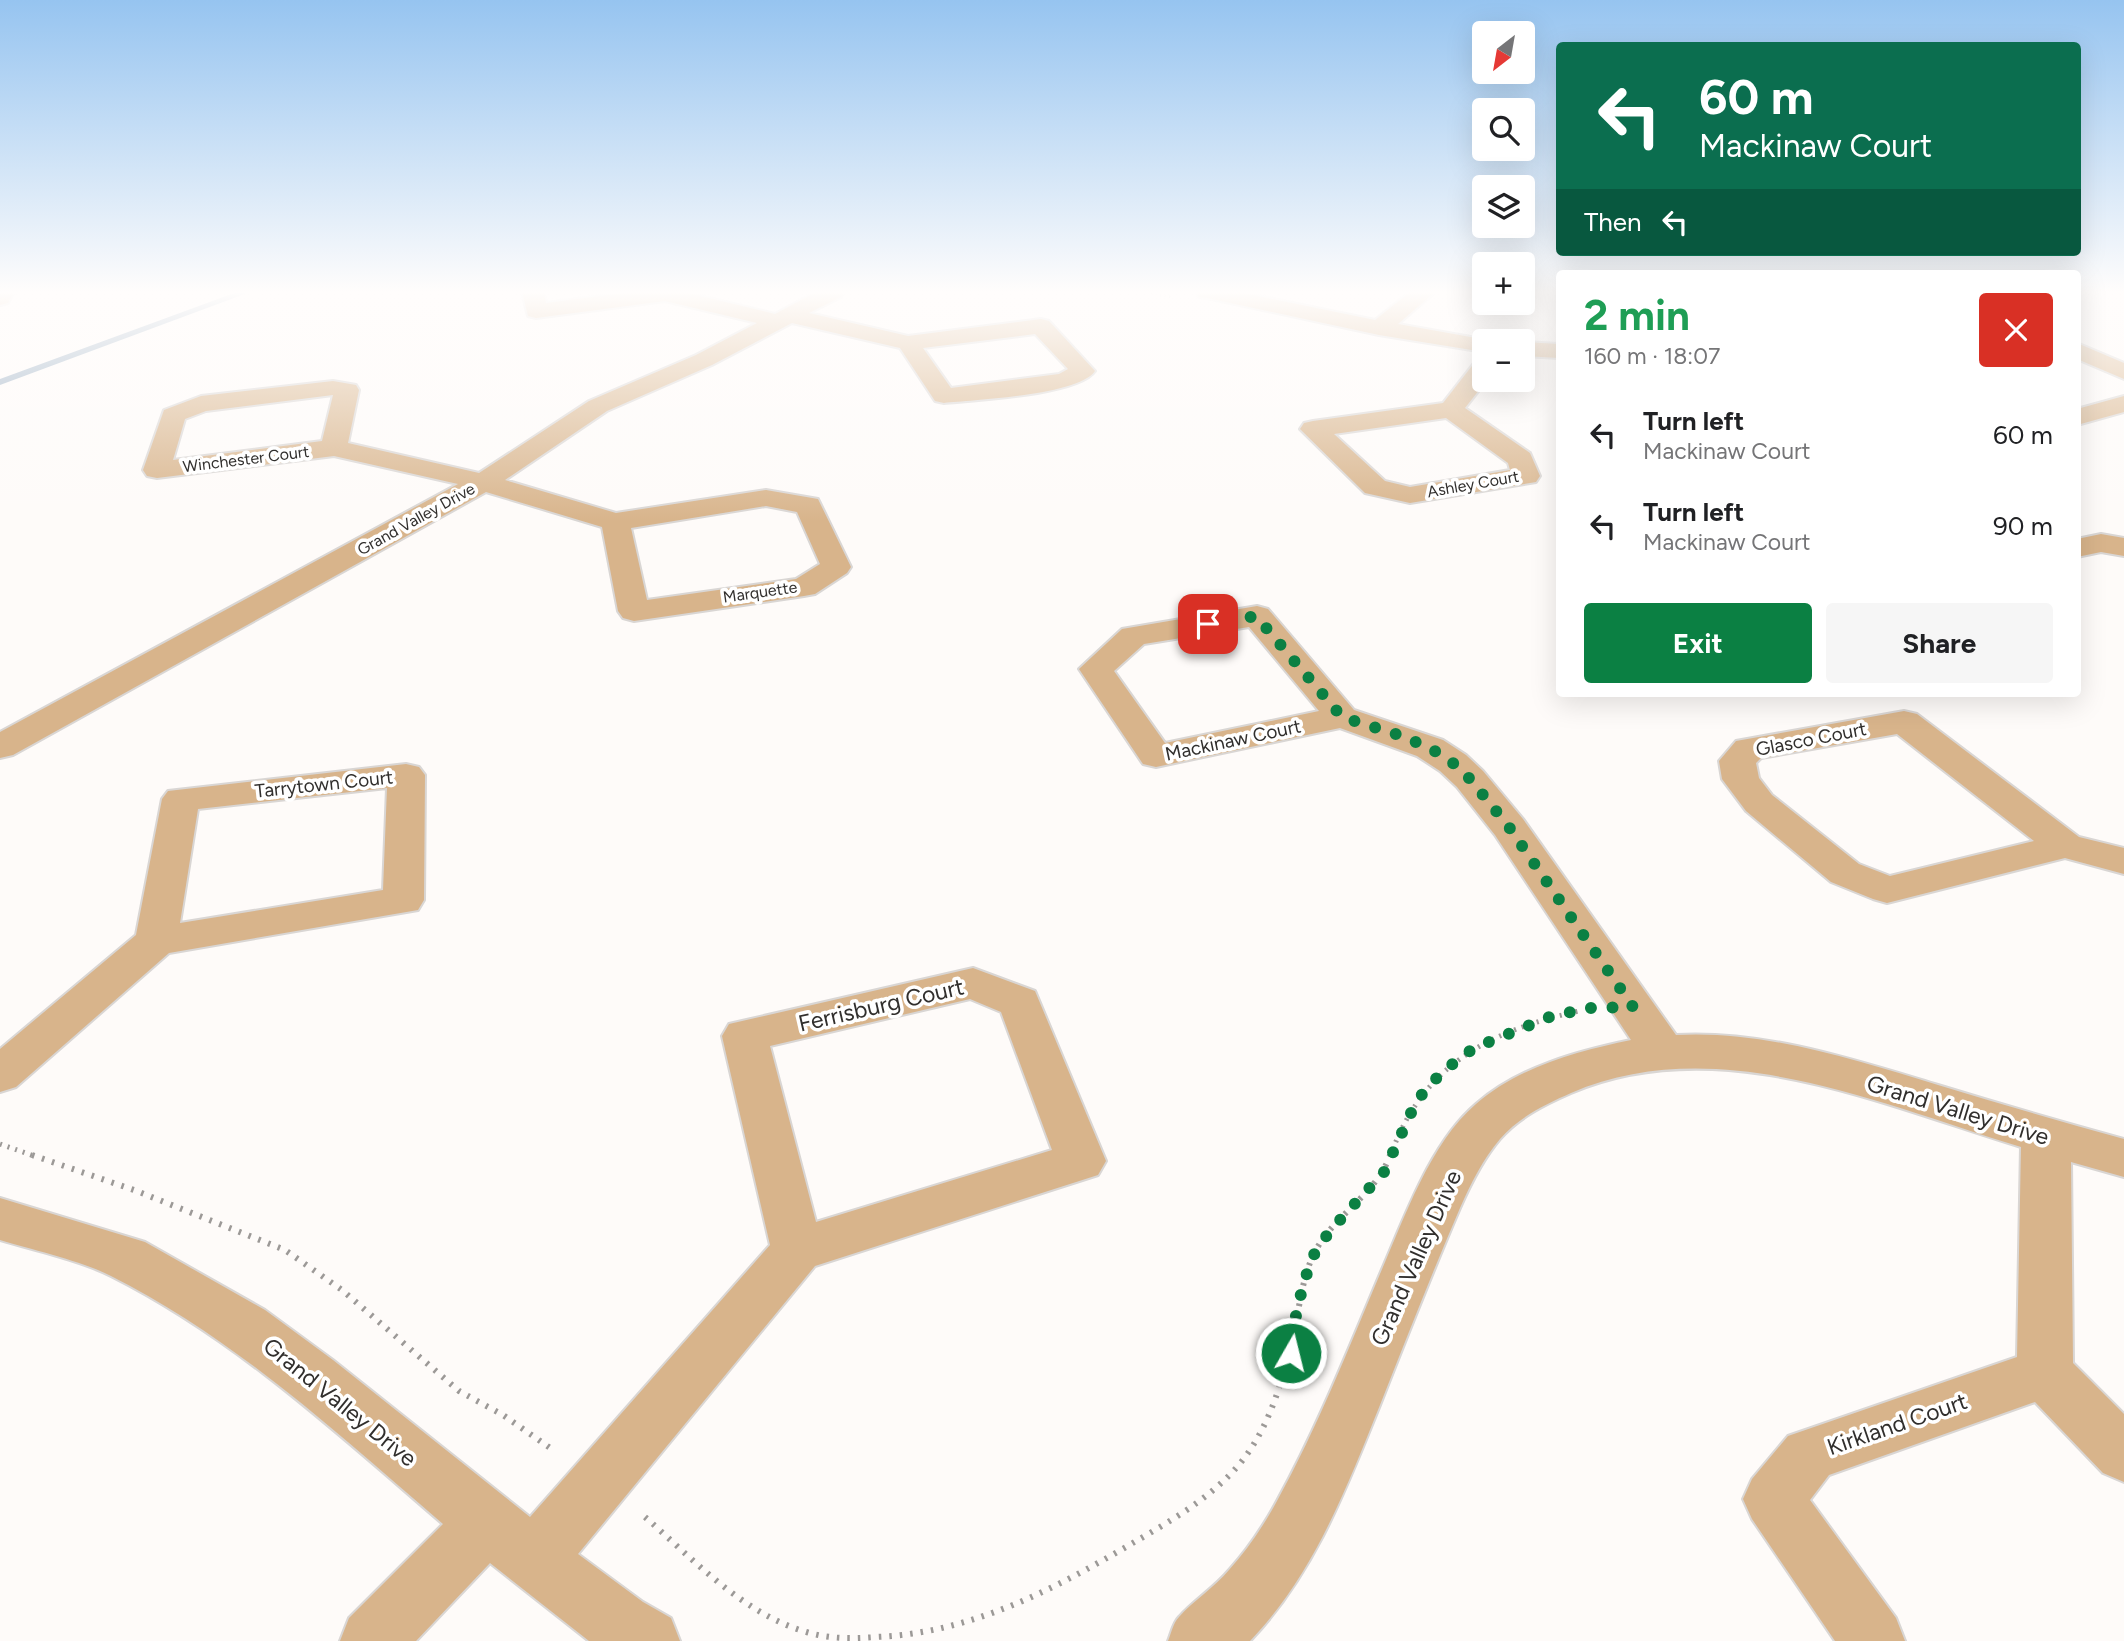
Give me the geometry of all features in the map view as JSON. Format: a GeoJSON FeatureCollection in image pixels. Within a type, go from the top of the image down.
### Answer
{"type":"FeatureCollection","features":[{"type":"Feature","properties":{"kind":"street","name":"Grand Valley Drive"},"geometry":{"type":"LineString","coordinates":[[0,747],[483,482],[598,406],[684,369]]}},
{"type":"Feature","properties":{"kind":"street"},"geometry":{"type":"LineString","coordinates":[[926,369],[944,396],[1065,381],[1083,371],[1081,369]]}},
{"type":"Feature","properties":{"kind":"street"},"geometry":{"type":"LineString","coordinates":[[1451,410],[1472,383]]}},
{"type":"Feature","properties":{"kind":"street","name":"Winchester Court"},"geometry":{"type":"LineString","coordinates":[[334,448],[347,390],[333,387],[201,404],[173,415],[158,470],[334,448],[483,482],[615,522]]}},
{"type":"Feature","properties":{"kind":"street"},"geometry":{"type":"LineString","coordinates":[[2081,418],[2124,404]]}},
{"type":"Feature","properties":{"kind":"street","name":"Ashley Court"},"geometry":{"type":"LineString","coordinates":[[1451,410],[1520,459],[1526,476],[1410,495],[1375,487],[1313,429],[1368,422],[1451,410]]}},
{"type":"Feature","properties":{"kind":"street"},"geometry":{"type":"LineString","coordinates":[[2081,420],[2124,430]]}},
{"type":"Feature","properties":{"kind":"street","name":"Marquette"},"geometry":{"type":"LineString","coordinates":[[766,499],[808,505],[836,567],[804,587],[634,611],[615,522],[766,499]]}},
{"type":"Feature","properties":{"kind":"street","name":"Mackinaw Court"},"geometry":{"type":"LineString","coordinates":[[1342,717],[1256,616],[1134,636],[1096,669],[1156,756],[1342,717],[1430,748],[1453,763],[1470,779],[1509,827],[1662,1050]]}},
{"type":"Feature","properties":{"kind":"street","name":"Glasco Court"},"geometry":{"type":"LineString","coordinates":[[2065,846],[1887,890],[1845,873],[1759,803],[1741,779],[1737,761],[1749,749],[1904,722],[2065,846],[2124,861]]}},
{"type":"Feature","properties":{"kind":"street","name":"Tarrytown Court"},"geometry":{"type":"LineString","coordinates":[[406,775],[403,900],[156,941],[181,799],[406,775]]}},
{"type":"Feature","properties":{"kind":"street"},"geometry":{"type":"LineString","coordinates":[[0,1075],[156,941]]}},
{"type":"Feature","properties":{"kind":"street","name":"Ferrisburg Court"},"geometry":{"type":"LineString","coordinates":[[973,983],[1019,1002],[1081,1161],[797,1250],[745,1036],[973,983]]}},
{"type":"Feature","properties":{"kind":"street","name":"Grand Valley Drive"},"geometry":{"type":"LineString","coordinates":[[1200,1641],[1225,1623],[1263,1583],[1315,1491],[1447,1178],[1479,1129],[1514,1100],[1549,1081],[1590,1064],[1662,1050],[1741,1052],[1811,1066],[2124,1158]]}},
{"type":"Feature","properties":{"kind":"street"},"geometry":{"type":"LineString","coordinates":[[2046,1137],[2045,1373],[2124,1454]]}},
{"type":"Feature","properties":{"kind":"street","name":"Grand Valley Drive"},"geometry":{"type":"LineString","coordinates":[[0,1219],[126,1258],[246,1327],[313,1377],[487,1522],[620,1625],[648,1641]]}},
{"type":"Feature","properties":{"kind":"street"},"geometry":{"type":"LineString","coordinates":[[535,1558],[797,1250]]}},
{"type":"Feature","properties":{"kind":"street","name":"Kirkland Court"},"geometry":{"type":"LineString","coordinates":[[1873,1641],[1773,1499],[1809,1455],[2045,1373]]}},
{"type":"Feature","properties":{"kind":"street"},"geometry":{"type":"LineString","coordinates":[[373,1641],[487,1522]]}},
{"type":"Feature","properties":{"kind":"path"},"geometry":{"type":"LineString","coordinates":[[0,1144],[134,1190],[285,1250],[342,1290],[459,1391],[503,1415],[600,1481],[724,1584],[782,1623],[826,1638],[892,1638],[963,1626],[1028,1602],[1156,1530],[1212,1492],[1249,1451],[1270,1410],[1291,1353],[1297,1308],[1311,1259],[1329,1232],[1384,1172],[1417,1100],[1442,1072],[1474,1048],[1552,1016],[1591,1008],[1633,1007]]}},
{"type":"Feature","properties":{"kind":"waterway"},"geometry":{"type":"LineString","coordinates":[[0,382],[37,369]]}},
{"type":"Feature","properties":{"kind":"route"},"geometry":{"type":"LineString","coordinates":[[1208,624],[1256,616],[1342,717],[1430,748],[1453,763],[1470,779],[1509,827],[1633,1007],[1591,1008],[1552,1016],[1474,1048],[1442,1072],[1417,1100],[1384,1172],[1329,1232],[1311,1259],[1297,1308],[1291,1353]]}}]}
